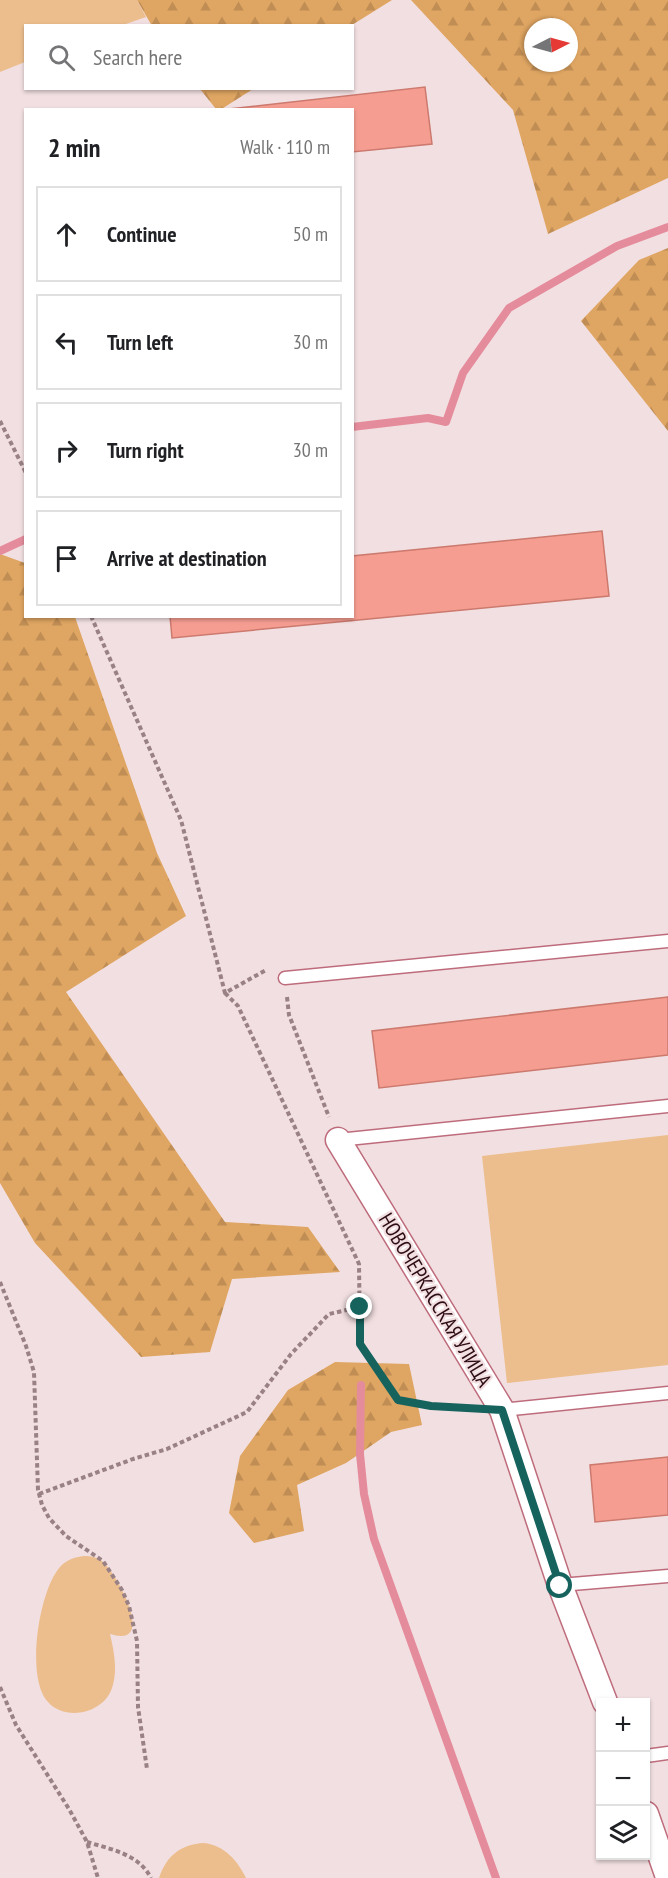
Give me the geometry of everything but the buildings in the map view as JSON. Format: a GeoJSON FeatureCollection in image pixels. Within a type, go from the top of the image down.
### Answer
{"type":"FeatureCollection","features":[{"type":"Feature","properties":{"kind":"street","name":"НОВОЧЕРКАССКАЯ УЛИЦА"},"geometry":{"type":"LineString","coordinates":[[338,1140],[502,1410],[560,1586],[602,1698]]}},
{"type":"Feature","properties":{"kind":"street"},"geometry":{"type":"LineString","coordinates":[[650,1828],[668,1877]]}},
{"type":"Feature","properties":{"kind":"lane"},"geometry":{"type":"LineString","coordinates":[[285,978],[668,941]]}},
{"type":"Feature","properties":{"kind":"lane"},"geometry":{"type":"LineString","coordinates":[[338,1140],[668,1106]]}},
{"type":"Feature","properties":{"kind":"lane"},"geometry":{"type":"LineString","coordinates":[[502,1410],[668,1393]]}},
{"type":"Feature","properties":{"kind":"lane"},"geometry":{"type":"LineString","coordinates":[[560,1586],[668,1576]]}},
{"type":"Feature","properties":{"kind":"lane"},"geometry":{"type":"LineString","coordinates":[[650,1755],[668,1753]]}},
{"type":"Feature","properties":{"kind":"path"},"geometry":{"type":"LineString","coordinates":[[0,421],[24,469]]}},
{"type":"Feature","properties":{"kind":"path"},"geometry":{"type":"LineString","coordinates":[[92,618],[181,820],[225,993],[238,1006],[359,1264],[360,1344],[398,1400],[431,1406],[502,1410]]}},
{"type":"Feature","properties":{"kind":"path"},"geometry":{"type":"LineString","coordinates":[[225,993],[279,963],[285,978],[289,1015],[338,1140]]}},
{"type":"Feature","properties":{"kind":"path"},"geometry":{"type":"LineString","coordinates":[[0,1282],[26,1346],[33,1372],[39,1494],[49,1518],[66,1536],[103,1561],[122,1590],[129,1606],[137,1641],[138,1707],[147,1769]]}},
{"type":"Feature","properties":{"kind":"path"},"geometry":{"type":"LineString","coordinates":[[39,1494],[167,1449],[247,1412],[291,1354],[329,1314],[360,1307]]}},
{"type":"Feature","properties":{"kind":"path"},"geometry":{"type":"LineString","coordinates":[[0,1687],[16,1725],[87,1842],[98,1878]]}},
{"type":"Feature","properties":{"kind":"path"},"geometry":{"type":"LineString","coordinates":[[87,1842],[129,1856],[151,1878]]}},
{"type":"Feature","properties":{"kind":"shaded area"},"geometry":{"type":"Polygon","coordinates":[[[0,0],[137,0],[146,17],[126,24],[24,24],[24,62],[0,72],[0,0]]]}},
{"type":"Feature","properties":{"kind":"shaded area"},"geometry":{"type":"Polygon","coordinates":[[[668,1135],[668,1365],[507,1383],[482,1156],[668,1135]]]}},
{"type":"Feature","properties":{"kind":"shaded area"},"geometry":{"type":"Polygon","coordinates":[[[84,1556],[98,1559],[109,1568],[124,1593],[133,1621],[131,1631],[124,1636],[110,1634],[115,1667],[114,1681],[108,1697],[93,1709],[74,1713],[64,1712],[48,1702],[41,1690],[36,1655],[41,1613],[53,1578],[65,1562],[84,1556]]]}},
{"type":"Feature","properties":{"kind":"shaded area"},"geometry":{"type":"Polygon","coordinates":[[[204,1843],[218,1847],[230,1855],[246,1878],[159,1878],[166,1863],[176,1853],[188,1846],[204,1843]]]}},
{"type":"Feature","properties":{"kind":"green space"},"geometry":{"type":"Polygon","coordinates":[[[137,0],[392,0],[354,24],[151,24],[137,0]]]}},
{"type":"Feature","properties":{"kind":"green space"},"geometry":{"type":"Polygon","coordinates":[[[411,0],[668,0],[668,178],[548,234],[513,110],[411,0]]]}},
{"type":"Feature","properties":{"kind":"green space"},"geometry":{"type":"Polygon","coordinates":[[[201,90],[251,90],[223,108],[215,108],[201,90]]]}},
{"type":"Feature","properties":{"kind":"green space"},"geometry":{"type":"Polygon","coordinates":[[[668,248],[668,431],[581,321],[639,260],[668,248]]]}},
{"type":"Feature","properties":{"kind":"green space"},"geometry":{"type":"Polygon","coordinates":[[[0,554],[24,563],[24,618],[75,618],[157,853],[186,916],[66,992],[225,1222],[308,1227],[340,1272],[232,1279],[210,1352],[141,1357],[35,1243],[0,1183],[0,554]]]}},
{"type":"Feature","properties":{"kind":"green space"},"geometry":{"type":"Polygon","coordinates":[[[335,1362],[409,1364],[422,1425],[391,1432],[346,1463],[297,1485],[304,1531],[254,1543],[229,1513],[240,1456],[288,1390],[335,1362]]]}},
{"type":"Feature","properties":{"kind":"waterway"},"geometry":{"type":"LineString","coordinates":[[354,427],[428,418],[446,422],[463,373],[509,308],[617,246],[668,227]]}},
{"type":"Feature","properties":{"kind":"waterway"},"geometry":{"type":"LineString","coordinates":[[0,551],[24,540]]}},
{"type":"Feature","properties":{"kind":"waterway"},"geometry":{"type":"LineString","coordinates":[[361,1385],[360,1454],[364,1494],[374,1539],[496,1878]]}},
{"type":"Feature","properties":{"kind":"route"},"geometry":{"type":"LineString","coordinates":[[360,1307],[360,1344],[398,1400],[431,1406],[502,1410],[560,1586]]}}]}
